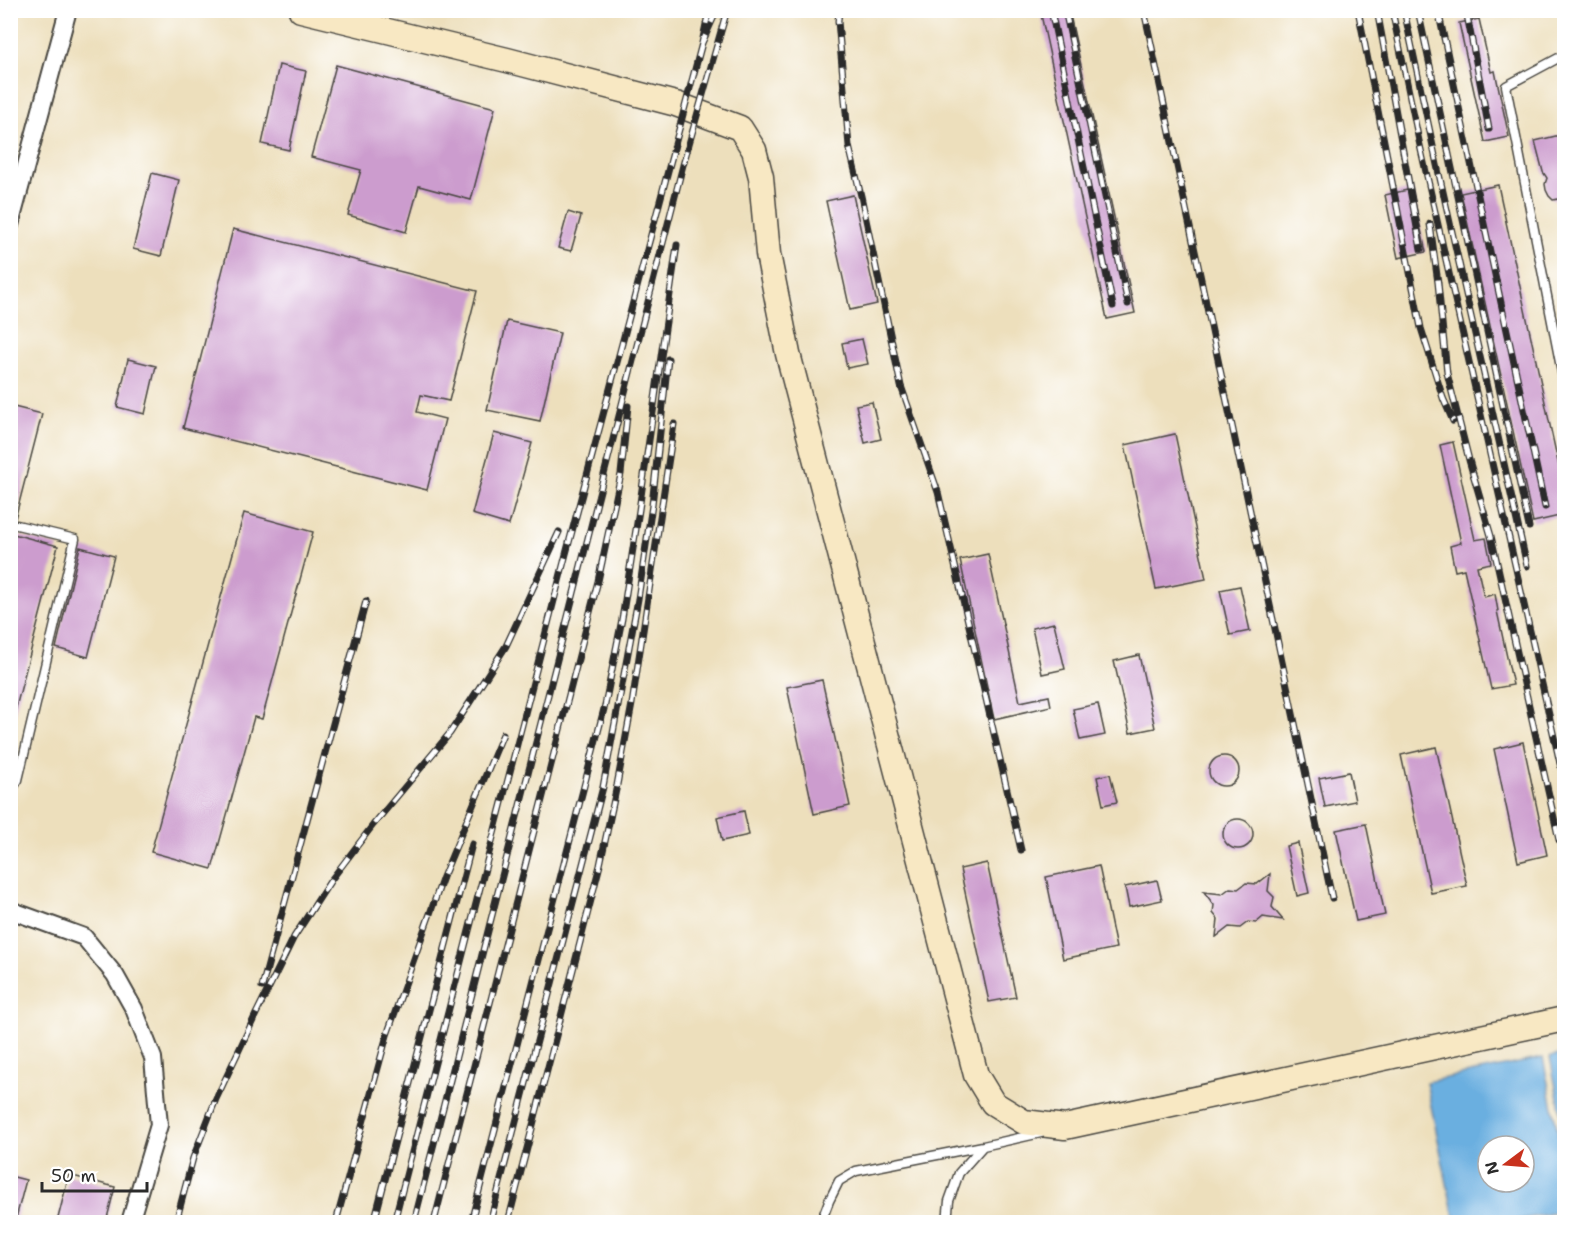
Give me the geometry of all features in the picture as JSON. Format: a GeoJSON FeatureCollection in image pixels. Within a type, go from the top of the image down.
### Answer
{"type":"FeatureCollection","features":[{"type":"Feature","properties":{"kind":"street"},"geometry":{"type":"LineString","coordinates":[[10,225],[68,10]]}},
{"type":"Feature","properties":{"kind":"street"},"geometry":{"type":"LineString","coordinates":[[301,10],[507,60],[676,105],[740,128],[754,150],[761,177],[768,254],[788,354],[976,1075],[993,1103],[1024,1122],[1065,1127],[1564,1019]]}},
{"type":"Feature","properties":{"kind":"street"},"geometry":{"type":"LineString","coordinates":[[10,910],[84,937],[115,975],[134,1009],[153,1058],[159,1125],[130,1222]]}},
{"type":"Feature","properties":{"kind":"lane"},"geometry":{"type":"LineString","coordinates":[[1564,55],[1506,86],[1564,383]]}},
{"type":"Feature","properties":{"kind":"lane"},"geometry":{"type":"LineString","coordinates":[[10,792],[18,780],[75,539],[17,525]]}},
{"type":"Feature","properties":{"kind":"lane"},"geometry":{"type":"LineString","coordinates":[[821,1222],[828,1201],[839,1181],[856,1171],[1065,1127]]}},
{"type":"Feature","properties":{"kind":"lane"},"geometry":{"type":"LineString","coordinates":[[947,1222],[949,1201],[959,1173],[983,1146]]}},
{"type":"Feature","properties":{"kind":"water"},"geometry":{"type":"Polygon","coordinates":[[[1564,1054],[1564,1129],[1550,1057],[1564,1054]]]}},
{"type":"Feature","properties":{"kind":"water"},"geometry":{"type":"Polygon","coordinates":[[[1543,1058],[1564,1163],[1564,1211],[1508,1222],[1455,1222],[1426,1082],[1543,1058]]]}},
{"type":"Feature","properties":{"kind":"building"},"geometry":{"type":"Polygon","coordinates":[[[1040,10],[1069,10],[1135,313],[1107,319],[1040,10]]]}},
{"type":"Feature","properties":{"kind":"building"},"geometry":{"type":"Polygon","coordinates":[[[1479,19],[1491,72],[1495,71],[1509,137],[1485,142],[1459,23],[1479,19]]]}},
{"type":"Feature","properties":{"kind":"building"},"geometry":{"type":"Polygon","coordinates":[[[279,65],[306,71],[289,150],[262,144],[279,65]]]}},
{"type":"Feature","properties":{"kind":"building"},"geometry":{"type":"Polygon","coordinates":[[[336,65],[495,108],[471,200],[419,186],[406,232],[348,215],[361,170],[311,157],[336,65]]]}},
{"type":"Feature","properties":{"kind":"building"},"geometry":{"type":"Polygon","coordinates":[[[1564,134],[1564,198],[1553,200],[1546,190],[1547,178],[1543,172],[1535,141],[1564,134]]]}},
{"type":"Feature","properties":{"kind":"building"},"geometry":{"type":"Polygon","coordinates":[[[152,173],[179,180],[161,256],[133,249],[152,173]]]}},
{"type":"Feature","properties":{"kind":"building"},"geometry":{"type":"Polygon","coordinates":[[[1498,185],[1564,490],[1564,515],[1533,522],[1461,193],[1498,185]]]}},
{"type":"Feature","properties":{"kind":"building"},"geometry":{"type":"Polygon","coordinates":[[[1412,189],[1426,252],[1398,258],[1385,195],[1412,189]]]}},
{"type":"Feature","properties":{"kind":"building"},"geometry":{"type":"Polygon","coordinates":[[[853,195],[877,304],[850,310],[826,201],[853,195]]]}},
{"type":"Feature","properties":{"kind":"building"},"geometry":{"type":"Polygon","coordinates":[[[568,212],[581,216],[571,251],[558,248],[568,212]]]}},
{"type":"Feature","properties":{"kind":"building"},"geometry":{"type":"Polygon","coordinates":[[[233,229],[477,291],[449,401],[421,395],[417,412],[445,419],[427,490],[183,428],[233,229]]]}},
{"type":"Feature","properties":{"kind":"building"},"geometry":{"type":"Polygon","coordinates":[[[507,321],[560,333],[540,421],[487,410],[507,321]]]}},
{"type":"Feature","properties":{"kind":"building"},"geometry":{"type":"Polygon","coordinates":[[[862,339],[868,364],[847,368],[842,343],[862,339]]]}},
{"type":"Feature","properties":{"kind":"building"},"geometry":{"type":"Polygon","coordinates":[[[128,359],[156,366],[145,414],[117,407],[128,359]]]}},
{"type":"Feature","properties":{"kind":"building"},"geometry":{"type":"Polygon","coordinates":[[[872,402],[881,439],[865,443],[856,405],[872,402]]]}},
{"type":"Feature","properties":{"kind":"building"},"geometry":{"type":"Polygon","coordinates":[[[10,406],[42,414],[13,520],[10,520],[10,406]]]}},
{"type":"Feature","properties":{"kind":"building"},"geometry":{"type":"Polygon","coordinates":[[[494,433],[532,443],[509,525],[472,514],[494,433]]]}},
{"type":"Feature","properties":{"kind":"building"},"geometry":{"type":"Polygon","coordinates":[[[1175,434],[1206,579],[1156,589],[1125,445],[1175,434]]]}},
{"type":"Feature","properties":{"kind":"building"},"geometry":{"type":"Polygon","coordinates":[[[1453,442],[1475,540],[1486,538],[1491,563],[1477,566],[1484,597],[1495,594],[1513,685],[1491,689],[1464,569],[1455,571],[1450,546],[1461,543],[1440,445],[1453,442]]]}},
{"type":"Feature","properties":{"kind":"building"},"geometry":{"type":"Polygon","coordinates":[[[244,513],[313,532],[262,719],[254,717],[212,869],[151,852],[244,513]]]}},
{"type":"Feature","properties":{"kind":"building"},"geometry":{"type":"Polygon","coordinates":[[[10,533],[58,546],[14,715],[10,714],[10,533]]]}},
{"type":"Feature","properties":{"kind":"building"},"geometry":{"type":"Polygon","coordinates":[[[80,547],[114,556],[88,657],[56,648],[80,547]]]}},
{"type":"Feature","properties":{"kind":"building"},"geometry":{"type":"Polygon","coordinates":[[[988,554],[1020,702],[1049,696],[1051,706],[994,719],[960,560],[988,554]]]}},
{"type":"Feature","properties":{"kind":"building"},"geometry":{"type":"Polygon","coordinates":[[[1240,586],[1250,631],[1230,635],[1220,590],[1240,586]]]}},
{"type":"Feature","properties":{"kind":"building"},"geometry":{"type":"Polygon","coordinates":[[[1054,623],[1065,669],[1042,674],[1032,628],[1054,623]]]}},
{"type":"Feature","properties":{"kind":"building"},"geometry":{"type":"Polygon","coordinates":[[[1139,655],[1155,728],[1130,733],[1114,661],[1139,655]]]}},
{"type":"Feature","properties":{"kind":"building"},"geometry":{"type":"Polygon","coordinates":[[[822,680],[850,806],[814,814],[787,687],[822,680]]]}},
{"type":"Feature","properties":{"kind":"building"},"geometry":{"type":"Polygon","coordinates":[[[1098,704],[1105,735],[1080,740],[1073,709],[1098,704]]]}},
{"type":"Feature","properties":{"kind":"building"},"geometry":{"type":"Polygon","coordinates":[[[1523,742],[1547,855],[1518,862],[1494,749],[1523,742]]]}},
{"type":"Feature","properties":{"kind":"building"},"geometry":{"type":"Polygon","coordinates":[[[1436,747],[1467,886],[1431,893],[1401,755],[1436,747]]]}},
{"type":"Feature","properties":{"kind":"building"},"geometry":{"type":"Polygon","coordinates":[[[1224,756],[1235,760],[1239,771],[1235,782],[1224,786],[1213,782],[1209,771],[1213,760],[1224,756]]]}},
{"type":"Feature","properties":{"kind":"building"},"geometry":{"type":"Polygon","coordinates":[[[1349,772],[1355,801],[1325,807],[1319,778],[1349,772]]]}},
{"type":"Feature","properties":{"kind":"building"},"geometry":{"type":"Polygon","coordinates":[[[1110,774],[1117,802],[1103,805],[1097,777],[1110,774]]]}},
{"type":"Feature","properties":{"kind":"building"},"geometry":{"type":"Polygon","coordinates":[[[744,811],[749,835],[722,841],[717,817],[744,811]]]}},
{"type":"Feature","properties":{"kind":"building"},"geometry":{"type":"Polygon","coordinates":[[[1238,819],[1249,823],[1253,834],[1249,845],[1238,849],[1227,845],[1223,834],[1227,823],[1238,819]]]}},
{"type":"Feature","properties":{"kind":"building"},"geometry":{"type":"Polygon","coordinates":[[[1366,824],[1385,915],[1356,921],[1336,830],[1366,824]]]}},
{"type":"Feature","properties":{"kind":"building"},"geometry":{"type":"Polygon","coordinates":[[[1298,843],[1309,893],[1297,896],[1286,846],[1298,843]]]}},
{"type":"Feature","properties":{"kind":"building"},"geometry":{"type":"Polygon","coordinates":[[[987,863],[1016,997],[989,1002],[960,869],[987,863]]]}},
{"type":"Feature","properties":{"kind":"building"},"geometry":{"type":"Polygon","coordinates":[[[1099,866],[1116,948],[1063,959],[1046,877],[1099,866]]]}},
{"type":"Feature","properties":{"kind":"building"},"geometry":{"type":"Polygon","coordinates":[[[1270,874],[1268,891],[1274,897],[1272,907],[1283,920],[1263,917],[1256,923],[1248,922],[1240,928],[1229,927],[1216,937],[1218,919],[1213,913],[1214,905],[1204,892],[1222,894],[1230,888],[1238,889],[1246,883],[1257,884],[1270,874]]]}},
{"type":"Feature","properties":{"kind":"building"},"geometry":{"type":"Polygon","coordinates":[[[1157,880],[1162,900],[1129,907],[1125,887],[1157,880]]]}},
{"type":"Feature","properties":{"kind":"building"},"geometry":{"type":"Polygon","coordinates":[[[69,1175],[115,1187],[106,1222],[57,1222],[69,1175]]]}},
{"type":"Feature","properties":{"kind":"building"},"geometry":{"type":"Polygon","coordinates":[[[10,1176],[26,1180],[15,1222],[10,1222],[10,1176]]]}},
{"type":"Feature","properties":{"kind":"railway"},"geometry":{"type":"LineString","coordinates":[[709,10],[702,43],[717,10]]}},
{"type":"Feature","properties":{"kind":"railway"},"geometry":{"type":"LineString","coordinates":[[414,1222],[683,165],[727,10]]}},
{"type":"Feature","properties":{"kind":"railway"},"geometry":{"type":"LineString","coordinates":[[839,10],[838,21],[849,146],[901,386],[938,492],[1021,850]]}},
{"type":"Feature","properties":{"kind":"railway"},"geometry":{"type":"LineString","coordinates":[[1051,10],[1113,306]]}},
{"type":"Feature","properties":{"kind":"railway"},"geometry":{"type":"LineString","coordinates":[[1065,10],[1128,304]]}},
{"type":"Feature","properties":{"kind":"railway"},"geometry":{"type":"LineString","coordinates":[[1144,10],[1332,898]]}},
{"type":"Feature","properties":{"kind":"railway"},"geometry":{"type":"LineString","coordinates":[[1358,10],[1421,328],[1443,398],[1453,421]]}},
{"type":"Feature","properties":{"kind":"railway"},"geometry":{"type":"LineString","coordinates":[[1377,10],[1421,249]]}},
{"type":"Feature","properties":{"kind":"railway"},"geometry":{"type":"LineString","coordinates":[[1392,10],[1419,141],[1564,781]]}},
{"type":"Feature","properties":{"kind":"railway"},"geometry":{"type":"LineString","coordinates":[[1404,10],[1527,566]]}},
{"type":"Feature","properties":{"kind":"railway"},"geometry":{"type":"LineString","coordinates":[[1418,10],[1529,527]]}},
{"type":"Feature","properties":{"kind":"railway"},"geometry":{"type":"LineString","coordinates":[[1438,10],[1545,507]]}},
{"type":"Feature","properties":{"kind":"railway"},"geometry":{"type":"LineString","coordinates":[[1466,10],[1489,129]]}},
{"type":"Feature","properties":{"kind":"railway"},"geometry":{"type":"LineString","coordinates":[[394,1222],[566,554],[702,43]]}},
{"type":"Feature","properties":{"kind":"railway"},"geometry":{"type":"LineString","coordinates":[[1430,224],[1447,373],[1491,536],[1559,840]]}},
{"type":"Feature","properties":{"kind":"railway"},"geometry":{"type":"LineString","coordinates":[[471,1222],[605,705],[622,619],[677,245]]}},
{"type":"Feature","properties":{"kind":"railway"},"geometry":{"type":"LineString","coordinates":[[490,1222],[603,787],[638,599],[652,505],[668,359]]}},
{"type":"Feature","properties":{"kind":"railway"},"geometry":{"type":"LineString","coordinates":[[434,1222],[598,581],[621,474],[628,406]]}},
{"type":"Feature","properties":{"kind":"railway"},"geometry":{"type":"LineString","coordinates":[[508,1222],[600,865],[617,785],[632,704],[674,424]]}},
{"type":"Feature","properties":{"kind":"railway"},"geometry":{"type":"LineString","coordinates":[[176,1222],[193,1158],[216,1099],[294,937],[331,880],[373,825],[450,733],[506,646],[559,532]]}},
{"type":"Feature","properties":{"kind":"railway"},"geometry":{"type":"LineString","coordinates":[[262,987],[366,601]]}},
{"type":"Feature","properties":{"kind":"railway"},"geometry":{"type":"LineString","coordinates":[[336,1222],[387,1035],[443,877],[503,734]]}},
{"type":"Feature","properties":{"kind":"railway"},"geometry":{"type":"LineString","coordinates":[[374,1222],[472,844]]}}]}
